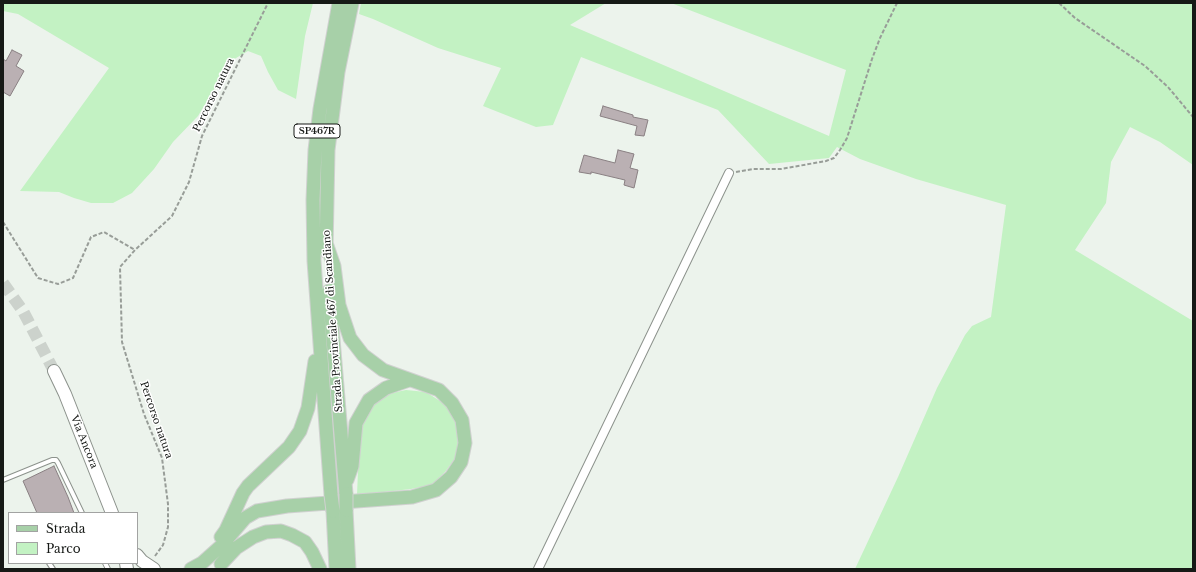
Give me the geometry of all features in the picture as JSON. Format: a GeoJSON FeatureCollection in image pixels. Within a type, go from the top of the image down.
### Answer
{"type":"FeatureCollection","features":[{"type":"Feature","properties":{"kind":"main road","name":"Strada Provinciale 467 di Scandiano"},"geometry":{"type":"LineString","coordinates":[[336,569],[332,495],[319,332],[313,200],[315,156],[320,109],[338,3]]}},
{"type":"Feature","properties":{"kind":"main road","name":"Strada Provinciale 467 di Scandiano"},"geometry":{"type":"LineString","coordinates":[[350,569],[326,261],[326,243],[328,150],[338,72],[352,3]]}},
{"type":"Feature","properties":{"kind":"main road"},"geometry":{"type":"LineString","coordinates":[[197,566],[221,546],[245,518],[257,511],[412,497],[436,490],[451,477],[461,462],[465,443],[462,420],[452,402],[439,390],[383,370],[363,355],[350,338],[339,305],[334,266],[326,243]]}},
{"type":"Feature","properties":{"kind":"main road"},"geometry":{"type":"LineString","coordinates":[[197,566],[226,530],[243,493],[248,486],[289,447],[300,431],[308,408],[319,332]]}},
{"type":"Feature","properties":{"kind":"main road","name":"Via Ancora"},"geometry":{"type":"LineString","coordinates":[[54,371],[65,394],[112,512]]}},
{"type":"Feature","properties":{"kind":"main road"},"geometry":{"type":"LineString","coordinates":[[345,490],[352,466],[356,423],[369,400],[386,388],[409,380]]}},
{"type":"Feature","properties":{"kind":"main road"},"geometry":{"type":"LineString","coordinates":[[219,567],[233,543],[245,528],[259,518],[280,508]]}},
{"type":"Feature","properties":{"kind":"main road"},"geometry":{"type":"LineString","coordinates":[[219,567],[236,548],[253,537],[266,532],[281,532],[292,535],[305,542],[312,552],[320,569]]}},
{"type":"Feature","properties":{"kind":"main road"},"geometry":{"type":"LineString","coordinates":[[138,556],[142,561],[153,565]]}},
{"type":"Feature","properties":{"kind":"street"},"geometry":{"type":"LineString","coordinates":[[538,569],[729,174]]}},
{"type":"Feature","properties":{"kind":"lane"},"geometry":{"type":"LineString","coordinates":[[3,480],[52,460],[56,460],[82,512]]}},
{"type":"Feature","properties":{"kind":"path","name":"Percorso natura"},"geometry":{"type":"LineString","coordinates":[[153,565],[163,545],[168,527],[168,504],[162,458],[144,414],[122,342],[120,267],[135,250],[172,216],[189,182],[202,136],[268,3]]}},
{"type":"Feature","properties":{"kind":"path"},"geometry":{"type":"LineString","coordinates":[[729,174],[754,170],[781,169],[826,161],[834,158],[847,138],[872,59],[880,38],[897,3]]}},
{"type":"Feature","properties":{"kind":"path"},"geometry":{"type":"LineString","coordinates":[[1059,3],[1075,18],[1145,66],[1168,87],[1193,117]]}},
{"type":"Feature","properties":{"kind":"path"},"geometry":{"type":"LineString","coordinates":[[3,222],[38,278],[58,284],[73,278],[91,237],[104,232],[135,250]]}},
{"type":"Feature","properties":{"kind":"green space"},"geometry":{"type":"Polygon","coordinates":[[[3,3],[313,3],[305,36],[296,99],[278,90],[261,56],[248,51],[231,61],[198,116],[173,142],[154,169],[132,193],[113,203],[91,203],[59,192],[20,191],[109,68],[18,14],[3,11],[3,3]]]}},
{"type":"Feature","properties":{"kind":"green space"},"geometry":{"type":"Polygon","coordinates":[[[361,3],[606,3],[570,25],[829,136],[846,70],[671,3],[1193,3],[1193,165],[1160,142],[1130,127],[1111,162],[1106,203],[1075,250],[1193,321],[1193,569],[855,569],[898,477],[937,388],[965,335],[972,326],[991,317],[1006,205],[916,179],[860,159],[837,147],[829,158],[769,164],[718,110],[581,57],[553,125],[536,127],[483,106],[501,68],[438,48],[359,14],[361,3]]]}},
{"type":"Feature","properties":{"kind":"green space"},"geometry":{"type":"Polygon","coordinates":[[[406,390],[426,392],[443,403],[455,418],[459,437],[456,457],[445,472],[432,485],[357,495],[360,423],[373,405],[387,394],[406,390]]]}},
{"type":"Feature","properties":{"kind":"building"},"geometry":{"type":"Polygon","coordinates":[[[12,50],[22,55],[16,66],[24,71],[10,96],[3,92],[3,59],[6,61],[12,50]]]}},
{"type":"Feature","properties":{"kind":"building"},"geometry":{"type":"Polygon","coordinates":[[[603,106],[633,115],[633,117],[648,120],[644,136],[635,135],[637,126],[600,116],[603,106]]]}},
{"type":"Feature","properties":{"kind":"building"},"geometry":{"type":"Polygon","coordinates":[[[618,150],[634,154],[630,168],[638,170],[634,188],[624,185],[625,180],[591,172],[591,174],[579,172],[584,155],[615,163],[618,150]]]}},
{"type":"Feature","properties":{"kind":"building"},"geometry":{"type":"Polygon","coordinates":[[[54,466],[74,512],[37,512],[23,481],[54,466]]]}},
{"type":"Feature","properties":{"kind":"tunnel"},"geometry":{"type":"LineString","coordinates":[[3,283],[23,311],[54,371]]}}]}
